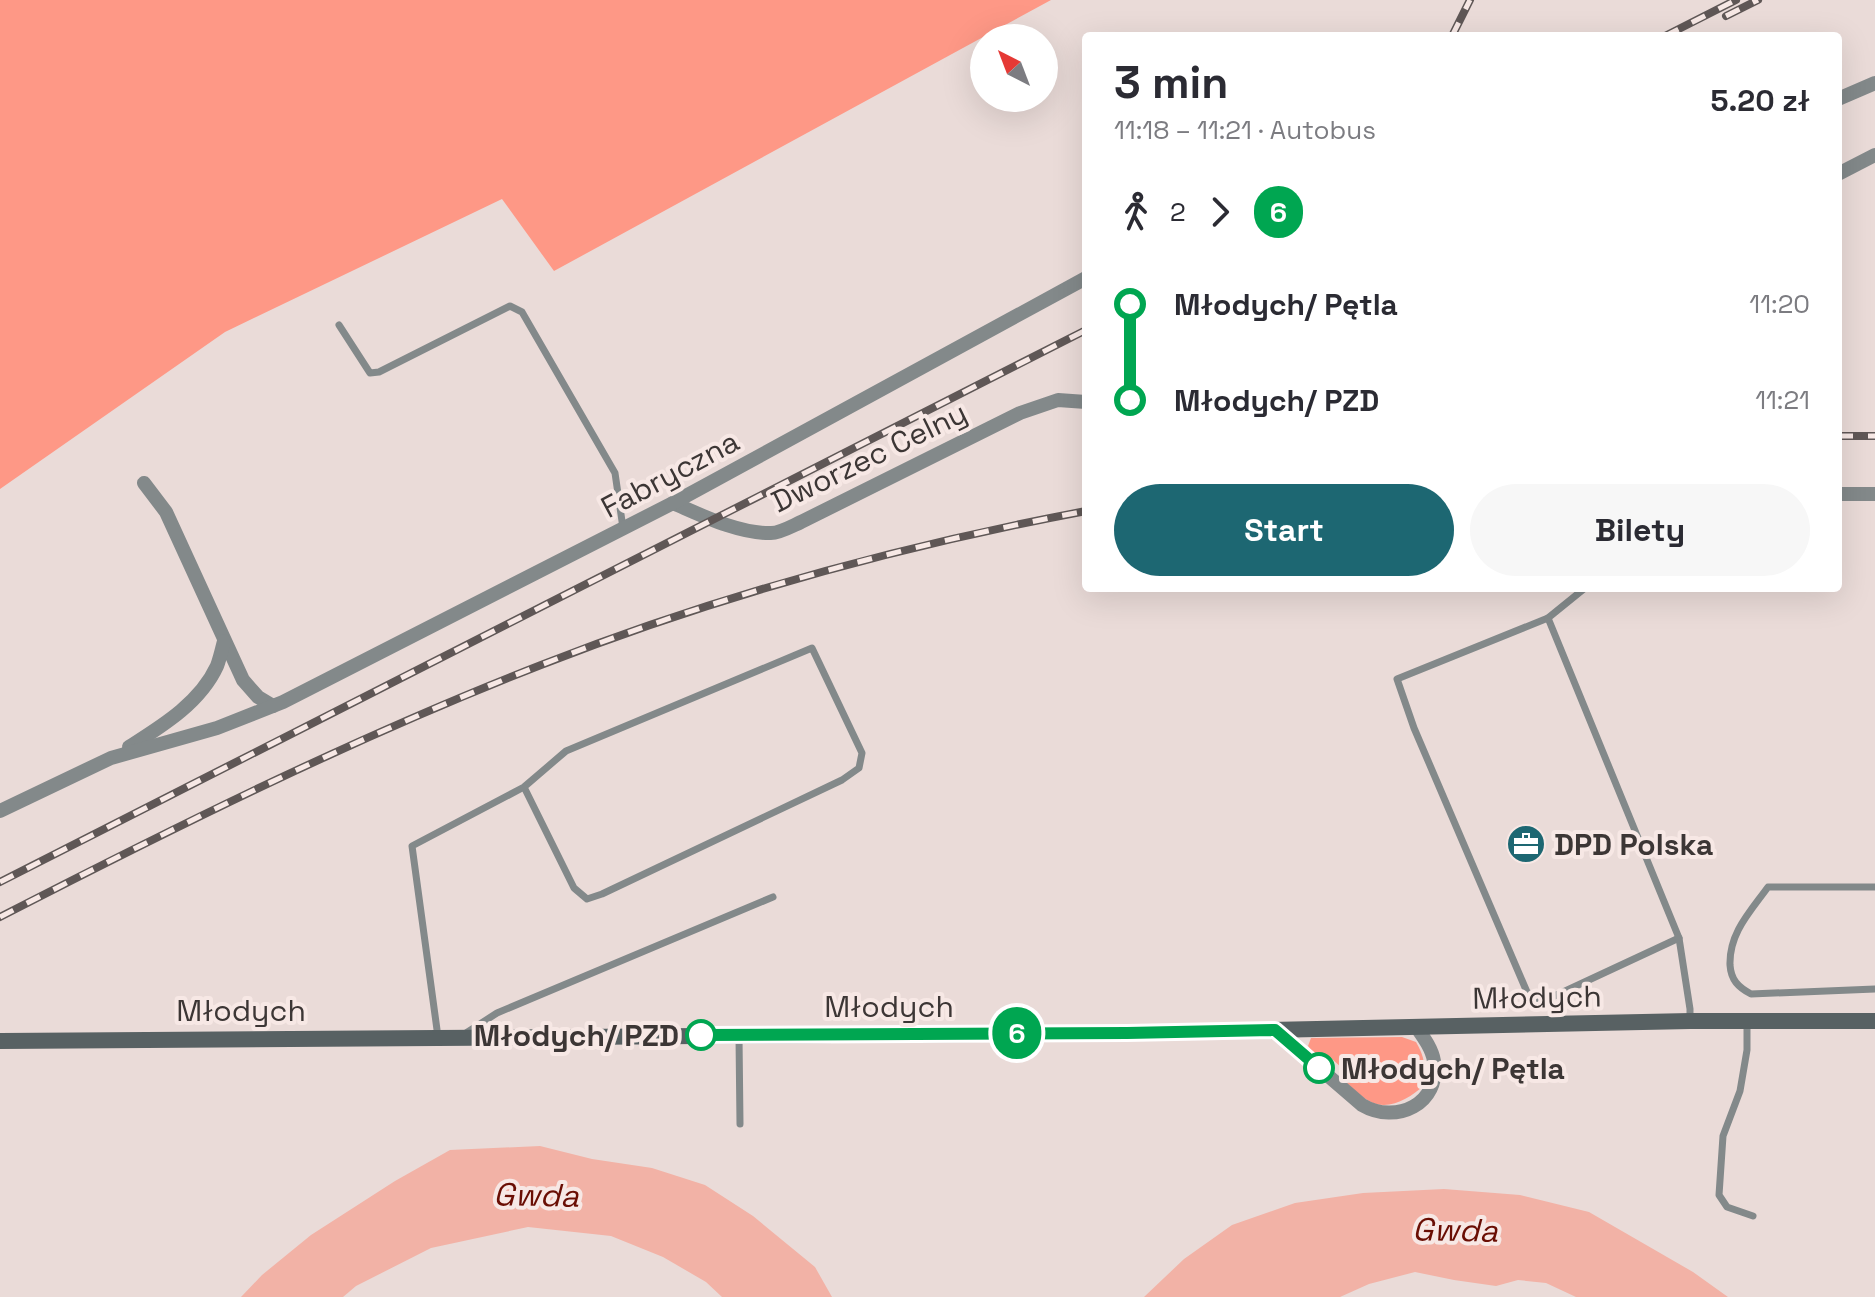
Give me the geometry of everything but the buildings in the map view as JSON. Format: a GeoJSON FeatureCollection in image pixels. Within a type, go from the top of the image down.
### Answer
{"type":"FeatureCollection","features":[{"type":"Feature","properties":{"kind":"street"},"geometry":{"type":"LineString","coordinates":[[1842,97],[1875,83]]}},
{"type":"Feature","properties":{"kind":"street"},"geometry":{"type":"LineString","coordinates":[[1842,172],[1875,155]]}},
{"type":"Feature","properties":{"kind":"street","name":"Fabryczna"},"geometry":{"type":"LineString","coordinates":[[111,758],[217,728],[273,706],[673,503],[1082,280]]}},
{"type":"Feature","properties":{"kind":"street","name":"Dworzec Celny"},"geometry":{"type":"LineString","coordinates":[[673,503],[727,524],[773,533],[1020,413],[1058,400],[1082,402]]}},
{"type":"Feature","properties":{"kind":"street"},"geometry":{"type":"LineString","coordinates":[[144,483],[166,512],[243,680],[258,697],[273,706]]}},
{"type":"Feature","properties":{"kind":"street"},"geometry":{"type":"LineString","coordinates":[[1842,494],[1875,494]]}},
{"type":"Feature","properties":{"kind":"street","name":"Fabryczna"},"geometry":{"type":"LineString","coordinates":[[0,811],[111,758],[155,731],[203,689],[217,665],[224,641]]}},
{"type":"Feature","properties":{"kind":"street","name":"Młodych"},"geometry":{"type":"LineString","coordinates":[[0,1041],[1127,1033],[1690,1021],[1875,1021]]}},
{"type":"Feature","properties":{"kind":"street"},"geometry":{"type":"LineString","coordinates":[[1275,1030],[1362,1105],[1391,1114],[1420,1102],[1433,1078],[1433,1059],[1417,1028]]}},
{"type":"Feature","properties":{"kind":"lane"},"geometry":{"type":"LineString","coordinates":[[339,325],[370,373],[379,372],[510,306],[522,312],[615,473],[623,528]]}},
{"type":"Feature","properties":{"kind":"lane"},"geometry":{"type":"LineString","coordinates":[[1580,592],[1548,618],[1397,679],[1414,728],[1527,992],[1538,999],[1548,999],[1679,938]]}},
{"type":"Feature","properties":{"kind":"lane"},"geometry":{"type":"LineString","coordinates":[[1548,618],[1679,938],[1690,1021]]}},
{"type":"Feature","properties":{"kind":"lane"},"geometry":{"type":"LineString","coordinates":[[438,1037],[412,846],[524,787],[566,751],[812,648],[862,753],[859,768],[842,780],[587,899],[574,888],[524,787]]}},
{"type":"Feature","properties":{"kind":"lane"},"geometry":{"type":"LineString","coordinates":[[1875,887],[1768,887],[1736,931],[1730,949],[1733,978],[1739,988],[1751,994],[1875,989]]}},
{"type":"Feature","properties":{"kind":"lane"},"geometry":{"type":"LineString","coordinates":[[461,1037],[497,1013],[773,897]]}},
{"type":"Feature","properties":{"kind":"lane"},"geometry":{"type":"LineString","coordinates":[[1747,1021],[1747,1050],[1740,1091],[1723,1136],[1719,1195],[1727,1207],[1753,1216]]}},
{"type":"Feature","properties":{"kind":"lane"},"geometry":{"type":"LineString","coordinates":[[739,1034],[740,1124]]}},
{"type":"Feature","properties":{"kind":"shaded area"},"geometry":{"type":"Polygon","coordinates":[[[0,0],[1051,0],[1007,24],[970,24],[970,44],[554,271],[502,199],[225,332],[0,489],[0,0]]]}},
{"type":"Feature","properties":{"kind":"shaded area"},"geometry":{"type":"Polygon","coordinates":[[[1402,1037],[1416,1042],[1421,1053],[1423,1086],[1405,1099],[1384,1105],[1362,1097],[1343,1080],[1343,1069],[1331,1058],[1327,1061],[1322,1057],[1319,1060],[1308,1046],[1311,1038],[1402,1037]]]}},
{"type":"Feature","properties":{"kind":"water","name":"Gwda"},"geometry":{"type":"Polygon","coordinates":[[[540,1146],[592,1159],[652,1168],[705,1185],[753,1216],[815,1267],[832,1297],[722,1297],[706,1282],[663,1257],[611,1236],[528,1227],[431,1248],[356,1286],[343,1297],[241,1297],[262,1275],[311,1235],[450,1150],[540,1146]]]}},
{"type":"Feature","properties":{"kind":"water","name":"Gwda"},"geometry":{"type":"Polygon","coordinates":[[[1444,1189],[1520,1195],[1589,1212],[1693,1272],[1728,1297],[1576,1297],[1546,1283],[1518,1280],[1496,1286],[1415,1272],[1369,1284],[1340,1297],[1144,1297],[1184,1259],[1232,1225],[1295,1203],[1363,1193],[1444,1189]]]}},
{"type":"Feature","properties":{"kind":"railway"},"geometry":{"type":"LineString","coordinates":[[1454,32],[1470,0]]}},
{"type":"Feature","properties":{"kind":"railway"},"geometry":{"type":"LineString","coordinates":[[1673,32],[1736,0]]}},
{"type":"Feature","properties":{"kind":"railway"},"geometry":{"type":"LineString","coordinates":[[1726,16],[1758,0]]}},
{"type":"Feature","properties":{"kind":"railway"},"geometry":{"type":"LineString","coordinates":[[0,882],[1082,332]]}},
{"type":"Feature","properties":{"kind":"railway"},"geometry":{"type":"LineString","coordinates":[[1842,436],[1875,436]]}},
{"type":"Feature","properties":{"kind":"railway"},"geometry":{"type":"LineString","coordinates":[[0,917],[335,752],[607,640],[810,575],[947,540],[1082,512]]}},
{"type":"Feature","properties":{"kind":"bus line","name":"6"},"geometry":{"type":"LineString","coordinates":[[701,1035],[1275,1030],[1319,1068]]}},
{"type":"Feature","properties":{"kind":"place","name":"DPD Polska"},"geometry":{"type":"Point","coordinates":[1526,844]}},
{"type":"Feature","properties":{"kind":"place","name":"Młodych/ PZD"},"geometry":{"type":"Point","coordinates":[701,1035]}},
{"type":"Feature","properties":{"kind":"place","name":"Młodych/ Pętla"},"geometry":{"type":"Point","coordinates":[1319,1068]}}]}
